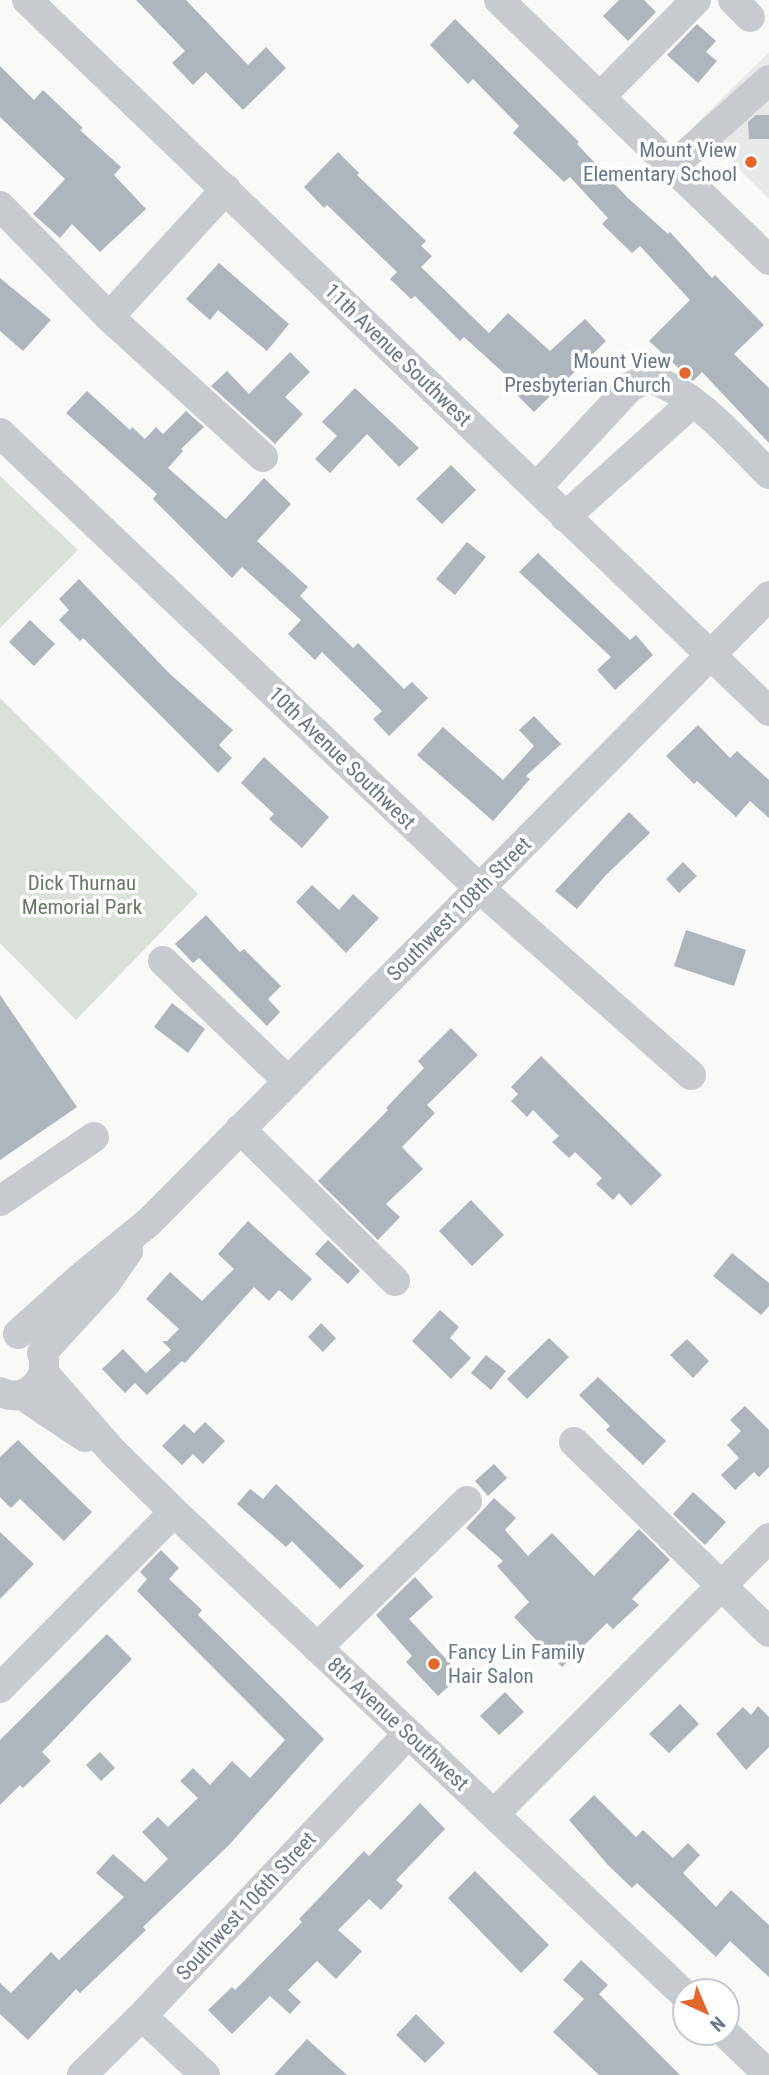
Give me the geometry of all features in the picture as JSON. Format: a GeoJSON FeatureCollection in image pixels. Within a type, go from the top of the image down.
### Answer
{"type":"FeatureCollection","features":[{"type":"Feature","properties":{"kind":"street","name":"11th Avenue Southwest"},"geometry":{"type":"LineString","coordinates":[[27,0],[769,711]]}},
{"type":"Feature","properties":{"kind":"street"},"geometry":{"type":"LineString","coordinates":[[499,0],[769,260]]}},
{"type":"Feature","properties":{"kind":"street"},"geometry":{"type":"LineString","coordinates":[[600,97],[696,0]]}},
{"type":"Feature","properties":{"kind":"street"},"geometry":{"type":"LineString","coordinates":[[672,166],[768,82]]}},
{"type":"Feature","properties":{"kind":"street"},"geometry":{"type":"LineString","coordinates":[[109,317],[226,190]]}},
{"type":"Feature","properties":{"kind":"street"},"geometry":{"type":"LineString","coordinates":[[0,206],[109,317],[263,457]]}},
{"type":"Feature","properties":{"kind":"street"},"geometry":{"type":"LineString","coordinates":[[536,488],[629,387],[648,378],[671,385],[693,402],[769,474]]}},
{"type":"Feature","properties":{"kind":"street"},"geometry":{"type":"LineString","coordinates":[[565,517],[693,402]]}},
{"type":"Feature","properties":{"kind":"street","name":"10th Avenue Southwest"},"geometry":{"type":"LineString","coordinates":[[0,433],[479,888],[691,1075]]}},
{"type":"Feature","properties":{"kind":"street","name":"Southwest 108th Street"},"geometry":{"type":"LineString","coordinates":[[5,1335],[149,1222],[769,596]]}},
{"type":"Feature","properties":{"kind":"street"},"geometry":{"type":"LineString","coordinates":[[163,961],[288,1081]]}},
{"type":"Feature","properties":{"kind":"street"},"geometry":{"type":"LineString","coordinates":[[240,1129],[395,1281]]}},
{"type":"Feature","properties":{"kind":"street"},"geometry":{"type":"LineString","coordinates":[[0,1200],[94,1137]]}},
{"type":"Feature","properties":{"kind":"street","name":"Southwest 108th Street"},"geometry":{"type":"LineString","coordinates":[[43,1363],[106,1283],[149,1222]]}},
{"type":"Feature","properties":{"kind":"street","name":"8th Avenue Southwest"},"geometry":{"type":"LineString","coordinates":[[5,1335],[33,1340],[43,1363],[113,1452],[671,1982]]}},
{"type":"Feature","properties":{"kind":"street","name":"8th Avenue Southwest"},"geometry":{"type":"LineString","coordinates":[[8,1396],[36,1387],[43,1363]]}},
{"type":"Feature","properties":{"kind":"street","name":"8th Avenue Southwest"},"geometry":{"type":"LineString","coordinates":[[8,1396],[113,1452]]}},
{"type":"Feature","properties":{"kind":"street"},"geometry":{"type":"LineString","coordinates":[[574,1442],[769,1632]]}},
{"type":"Feature","properties":{"kind":"street"},"geometry":{"type":"LineString","coordinates":[[317,1648],[467,1501]]}},
{"type":"Feature","properties":{"kind":"street"},"geometry":{"type":"LineString","coordinates":[[0,1688],[174,1512]]}},
{"type":"Feature","properties":{"kind":"street"},"geometry":{"type":"LineString","coordinates":[[494,1814],[769,1538]]}},
{"type":"Feature","properties":{"kind":"street","name":"Southwest 106th Street"},"geometry":{"type":"LineString","coordinates":[[82,2075],[142,2016],[408,1734]]}},
{"type":"Feature","properties":{"kind":"street"},"geometry":{"type":"LineString","coordinates":[[142,2016],[205,2075]]}},
{"type":"Feature","properties":{"kind":"street"},"geometry":{"type":"LineString","coordinates":[[739,2047],[769,2075]]}},
{"type":"Feature","properties":{"kind":"shaded area","name":"Mount View Elementary School"},"geometry":{"type":"Polygon","coordinates":[[[769,52],[769,199],[695,125],[769,52]]]}},
{"type":"Feature","properties":{"kind":"green space"},"geometry":{"type":"Polygon","coordinates":[[[0,476],[78,550],[0,628],[0,476]]]}},
{"type":"Feature","properties":{"kind":"green space","name":"Dick Thurnau Memorial Park"},"geometry":{"type":"Polygon","coordinates":[[[0,698],[198,894],[76,1020],[0,943],[0,698]]]}},
{"type":"Feature","properties":{"kind":"building"},"geometry":{"type":"Polygon","coordinates":[[[136,0],[186,0],[248,65],[266,47],[286,68],[243,110],[206,72],[193,85],[172,63],[185,51],[136,0]]]}},
{"type":"Feature","properties":{"kind":"building"},"geometry":{"type":"Polygon","coordinates":[[[619,0],[644,0],[656,12],[628,41],[603,16],[619,0]]]}},
{"type":"Feature","properties":{"kind":"building"},"geometry":{"type":"Polygon","coordinates":[[[455,19],[579,142],[577,144],[628,198],[668,234],[670,232],[712,278],[715,275],[764,325],[734,354],[769,388],[769,443],[702,372],[693,381],[649,341],[690,300],[640,246],[632,253],[602,224],[608,218],[570,177],[564,182],[513,133],[519,126],[473,79],[468,84],[430,45],[455,19]]]}},
{"type":"Feature","properties":{"kind":"building"},"geometry":{"type":"Polygon","coordinates":[[[697,24],[716,41],[706,52],[717,61],[698,83],[667,55],[697,24]]]}},
{"type":"Feature","properties":{"kind":"building"},"geometry":{"type":"Polygon","coordinates":[[[0,66],[34,100],[43,90],[83,128],[80,130],[121,167],[114,175],[146,209],[100,252],[72,224],[60,238],[33,214],[65,179],[0,117],[0,66]]]}},
{"type":"Feature","properties":{"kind":"building"},"geometry":{"type":"Polygon","coordinates":[[[756,115],[769,115],[769,139],[749,139],[748,122],[756,115]]]}},
{"type":"Feature","properties":{"kind":"building"},"geometry":{"type":"Polygon","coordinates":[[[338,152],[359,173],[357,175],[426,241],[421,246],[432,256],[421,267],[489,333],[508,313],[550,351],[585,319],[606,341],[534,412],[513,391],[518,386],[464,337],[460,341],[415,296],[411,299],[390,279],[397,272],[327,205],[324,208],[304,187],[338,152]]]}},
{"type":"Feature","properties":{"kind":"building"},"geometry":{"type":"Polygon","coordinates":[[[219,263],[289,324],[267,351],[218,310],[210,320],[186,299],[219,263]]]}},
{"type":"Feature","properties":{"kind":"building"},"geometry":{"type":"Polygon","coordinates":[[[0,278],[51,320],[23,351],[0,331],[0,278]]]}},
{"type":"Feature","properties":{"kind":"building"},"geometry":{"type":"Polygon","coordinates":[[[290,352],[310,372],[285,397],[303,414],[275,444],[211,386],[227,371],[249,394],[290,352]]]}},
{"type":"Feature","properties":{"kind":"building"},"geometry":{"type":"Polygon","coordinates":[[[355,388],[419,448],[399,467],[367,434],[330,473],[315,459],[337,436],[322,422],[355,388]]]}},
{"type":"Feature","properties":{"kind":"building"},"geometry":{"type":"Polygon","coordinates":[[[87,391],[130,430],[132,427],[145,439],[156,427],[163,434],[186,411],[204,427],[181,449],[183,451],[168,468],[226,519],[264,478],[291,504],[257,541],[308,587],[300,596],[353,648],[358,643],[404,689],[412,682],[428,698],[389,736],[373,719],[382,711],[322,652],[315,660],[288,634],[301,620],[242,567],[232,578],[153,499],[157,494],[66,413],[87,391]]]}},
{"type":"Feature","properties":{"kind":"building"},"geometry":{"type":"Polygon","coordinates":[[[451,465],[476,490],[442,524],[416,499],[451,465]]]}},
{"type":"Feature","properties":{"kind":"building"},"geometry":{"type":"Polygon","coordinates":[[[467,542],[486,557],[455,595],[436,579],[467,542]]]}},
{"type":"Feature","properties":{"kind":"building"},"geometry":{"type":"Polygon","coordinates":[[[538,553],[630,640],[636,635],[653,655],[615,690],[597,670],[611,657],[519,572],[538,553]]]}},
{"type":"Feature","properties":{"kind":"building"},"geometry":{"type":"Polygon","coordinates":[[[79,579],[169,673],[233,730],[219,745],[232,758],[218,773],[83,638],[80,641],[59,620],[69,610],[59,599],[79,579]]]}},
{"type":"Feature","properties":{"kind":"building"},"geometry":{"type":"Polygon","coordinates":[[[30,620],[55,644],[34,666],[9,642],[30,620]]]}},
{"type":"Feature","properties":{"kind":"building"},"geometry":{"type":"Polygon","coordinates":[[[534,716],[561,744],[526,776],[530,779],[493,821],[417,755],[443,727],[503,780],[534,746],[519,730],[534,716]]]}},
{"type":"Feature","properties":{"kind":"building"},"geometry":{"type":"Polygon","coordinates":[[[698,725],[730,758],[737,751],[769,780],[769,818],[750,801],[736,817],[697,781],[694,784],[666,756],[698,725]]]}},
{"type":"Feature","properties":{"kind":"building"},"geometry":{"type":"Polygon","coordinates":[[[264,757],[329,817],[302,848],[269,819],[274,814],[241,783],[264,757]]]}},
{"type":"Feature","properties":{"kind":"building"},"geometry":{"type":"Polygon","coordinates":[[[629,812],[650,833],[605,876],[577,909],[555,891],[629,812]]]}},
{"type":"Feature","properties":{"kind":"building"},"geometry":{"type":"Polygon","coordinates":[[[683,862],[697,876],[679,893],[666,879],[683,862]]]}},
{"type":"Feature","properties":{"kind":"building"},"geometry":{"type":"Polygon","coordinates":[[[312,885],[339,910],[353,894],[379,918],[346,953],[296,902],[312,885]]]}},
{"type":"Feature","properties":{"kind":"building"},"geometry":{"type":"Polygon","coordinates":[[[206,915],[240,952],[244,949],[281,986],[268,999],[280,1012],[267,1026],[199,958],[193,963],[175,944],[206,915]]]}},
{"type":"Feature","properties":{"kind":"building"},"geometry":{"type":"Polygon","coordinates":[[[686,930],[746,950],[734,986],[674,966],[686,930]]]}},
{"type":"Feature","properties":{"kind":"building"},"geometry":{"type":"Polygon","coordinates":[[[0,995],[77,1107],[0,1160],[0,995]]]}},
{"type":"Feature","properties":{"kind":"building"},"geometry":{"type":"Polygon","coordinates":[[[172,1003],[205,1029],[188,1053],[154,1027],[172,1003]]]}},
{"type":"Feature","properties":{"kind":"building"},"geometry":{"type":"Polygon","coordinates":[[[451,1028],[478,1055],[427,1105],[435,1113],[402,1147],[423,1169],[386,1204],[400,1217],[378,1240],[318,1181],[388,1110],[386,1108],[424,1068],[418,1061],[451,1028]]]}},
{"type":"Feature","properties":{"kind":"building"},"geometry":{"type":"Polygon","coordinates":[[[541,1056],[662,1175],[631,1206],[619,1193],[613,1200],[596,1184],[602,1178],[575,1152],[569,1158],[552,1142],[559,1136],[533,1110],[527,1117],[511,1101],[518,1094],[511,1087],[541,1056]]]}},
{"type":"Feature","properties":{"kind":"building"},"geometry":{"type":"Polygon","coordinates":[[[471,1200],[504,1235],[472,1266],[439,1231],[471,1200]]]}},
{"type":"Feature","properties":{"kind":"building"},"geometry":{"type":"Polygon","coordinates":[[[248,1221],[312,1279],[292,1301],[279,1290],[269,1301],[254,1287],[185,1363],[182,1361],[147,1395],[135,1383],[125,1393],[102,1369],[123,1349],[146,1373],[171,1350],[162,1341],[167,1341],[179,1329],[146,1299],[170,1272],[202,1301],[234,1269],[218,1254],[248,1221]]]}},
{"type":"Feature","properties":{"kind":"building"},"geometry":{"type":"Polygon","coordinates":[[[328,1240],[360,1271],[348,1284],[315,1254],[328,1240]]]}},
{"type":"Feature","properties":{"kind":"building"},"geometry":{"type":"Polygon","coordinates":[[[732,1253],[769,1283],[769,1306],[761,1315],[713,1276],[732,1253]]]}},
{"type":"Feature","properties":{"kind":"building"},"geometry":{"type":"Polygon","coordinates":[[[440,1310],[459,1327],[450,1338],[471,1358],[451,1379],[412,1341],[440,1310]]]}},
{"type":"Feature","properties":{"kind":"building"},"geometry":{"type":"Polygon","coordinates":[[[321,1323],[336,1338],[323,1352],[308,1337],[321,1323]]]}},
{"type":"Feature","properties":{"kind":"building"},"geometry":{"type":"Polygon","coordinates":[[[549,1338],[569,1357],[527,1399],[507,1379],[549,1338]]]}},
{"type":"Feature","properties":{"kind":"building"},"geometry":{"type":"Polygon","coordinates":[[[687,1339],[709,1361],[693,1378],[670,1355],[687,1339]]]}},
{"type":"Feature","properties":{"kind":"building"},"geometry":{"type":"Polygon","coordinates":[[[486,1355],[506,1371],[491,1390],[471,1373],[486,1355]]]}},
{"type":"Feature","properties":{"kind":"building"},"geometry":{"type":"Polygon","coordinates":[[[598,1377],[666,1441],[643,1465],[606,1430],[610,1426],[579,1395],[598,1377]]]}},
{"type":"Feature","properties":{"kind":"building"},"geometry":{"type":"Polygon","coordinates":[[[745,1406],[769,1430],[769,1467],[759,1477],[754,1472],[735,1490],[721,1475],[739,1458],[727,1445],[741,1431],[730,1420],[745,1406]]]}},
{"type":"Feature","properties":{"kind":"building"},"geometry":{"type":"Polygon","coordinates":[[[205,1422],[225,1441],[203,1464],[193,1454],[182,1465],[162,1446],[184,1424],[194,1433],[205,1422]]]}},
{"type":"Feature","properties":{"kind":"building"},"geometry":{"type":"Polygon","coordinates":[[[18,1440],[92,1512],[64,1541],[20,1499],[11,1508],[0,1497],[0,1457],[18,1440]]]}},
{"type":"Feature","properties":{"kind":"building"},"geometry":{"type":"Polygon","coordinates":[[[494,1464],[507,1478],[488,1496],[475,1481],[494,1464]]]}},
{"type":"Feature","properties":{"kind":"building"},"geometry":{"type":"Polygon","coordinates":[[[276,1484],[364,1566],[340,1589],[292,1541],[286,1547],[237,1504],[250,1489],[263,1499],[276,1484]]]}},
{"type":"Feature","properties":{"kind":"building"},"geometry":{"type":"Polygon","coordinates":[[[693,1492],[726,1522],[705,1545],[673,1514],[693,1492]]]}},
{"type":"Feature","properties":{"kind":"building"},"geometry":{"type":"Polygon","coordinates":[[[494,1498],[516,1518],[505,1530],[528,1556],[552,1533],[594,1576],[639,1529],[670,1560],[632,1599],[639,1605],[613,1629],[607,1623],[562,1667],[514,1617],[529,1602],[497,1566],[503,1561],[466,1528],[494,1498]]]}},
{"type":"Feature","properties":{"kind":"building"},"geometry":{"type":"Polygon","coordinates":[[[0,1532],[34,1564],[0,1599],[0,1532]]]}},
{"type":"Feature","properties":{"kind":"building"},"geometry":{"type":"Polygon","coordinates":[[[161,1550],[179,1568],[169,1579],[202,1610],[198,1615],[324,1739],[229,1845],[143,1927],[146,1930],[80,1993],[76,1989],[28,2040],[0,2014],[0,1983],[11,1993],[51,1952],[59,1960],[124,1897],[96,1873],[113,1854],[145,1882],[168,1859],[142,1832],[158,1817],[168,1827],[198,1798],[180,1781],[193,1768],[210,1785],[232,1761],[250,1778],[285,1740],[137,1591],[147,1579],[140,1572],[161,1550]]]}},
{"type":"Feature","properties":{"kind":"building"},"geometry":{"type":"Polygon","coordinates":[[[415,1577],[433,1597],[409,1619],[461,1675],[438,1696],[406,1662],[412,1656],[376,1615],[415,1577]]]}},
{"type":"Feature","properties":{"kind":"building"},"geometry":{"type":"Polygon","coordinates":[[[107,1634],[132,1659],[42,1752],[51,1761],[23,1788],[20,1785],[0,1805],[0,1740],[107,1634]]]}},
{"type":"Feature","properties":{"kind":"building"},"geometry":{"type":"Polygon","coordinates":[[[505,1692],[524,1712],[499,1735],[480,1716],[505,1692]]]}},
{"type":"Feature","properties":{"kind":"building"},"geometry":{"type":"Polygon","coordinates":[[[680,1704],[699,1724],[669,1753],[649,1734],[680,1704]]]}},
{"type":"Feature","properties":{"kind":"building"},"geometry":{"type":"Polygon","coordinates":[[[758,1706],[769,1717],[769,1747],[746,1770],[716,1734],[743,1707],[751,1715],[758,1706]]]}},
{"type":"Feature","properties":{"kind":"building"},"geometry":{"type":"Polygon","coordinates":[[[100,1752],[115,1768],[101,1781],[86,1765],[100,1752]]]}},
{"type":"Feature","properties":{"kind":"building"},"geometry":{"type":"Polygon","coordinates":[[[594,1795],[636,1837],[643,1830],[673,1858],[688,1843],[700,1855],[683,1873],[716,1907],[731,1890],[769,1925],[769,1977],[730,1941],[716,1957],[637,1883],[632,1888],[608,1865],[569,1820],[594,1795]]]}},
{"type":"Feature","properties":{"kind":"building"},"geometry":{"type":"Polygon","coordinates":[[[420,1803],[445,1829],[396,1880],[403,1886],[381,1910],[369,1899],[338,1930],[362,1951],[336,1979],[317,1961],[288,1990],[301,2002],[290,2014],[270,1996],[232,2034],[208,2010],[232,1987],[235,1990],[302,1922],[299,1919],[364,1851],[369,1856],[420,1803]]]}},
{"type":"Feature","properties":{"kind":"building"},"geometry":{"type":"Polygon","coordinates":[[[475,1871],[549,1945],[521,1973],[448,1898],[475,1871]]]}},
{"type":"Feature","properties":{"kind":"building"},"geometry":{"type":"Polygon","coordinates":[[[581,1960],[608,1985],[599,1994],[680,2075],[599,2075],[553,2032],[584,1999],[563,1980],[581,1960]]]}},
{"type":"Feature","properties":{"kind":"building"},"geometry":{"type":"Polygon","coordinates":[[[416,2014],[445,2043],[425,2063],[396,2035],[416,2014]]]}},
{"type":"Feature","properties":{"kind":"building"},"geometry":{"type":"Polygon","coordinates":[[[307,2039],[347,2075],[274,2075],[307,2039]]]}},
{"type":"Feature","properties":{"kind":"place","name":"Mount View Elementary School"},"geometry":{"type":"Point","coordinates":[751,162]}},
{"type":"Feature","properties":{"kind":"place","name":"Mount View Presbyterian Church"},"geometry":{"type":"Point","coordinates":[685,373]}},
{"type":"Feature","properties":{"kind":"place","name":"Fancy Lin Family Hair Salon"},"geometry":{"type":"Point","coordinates":[434,1664]}}]}
